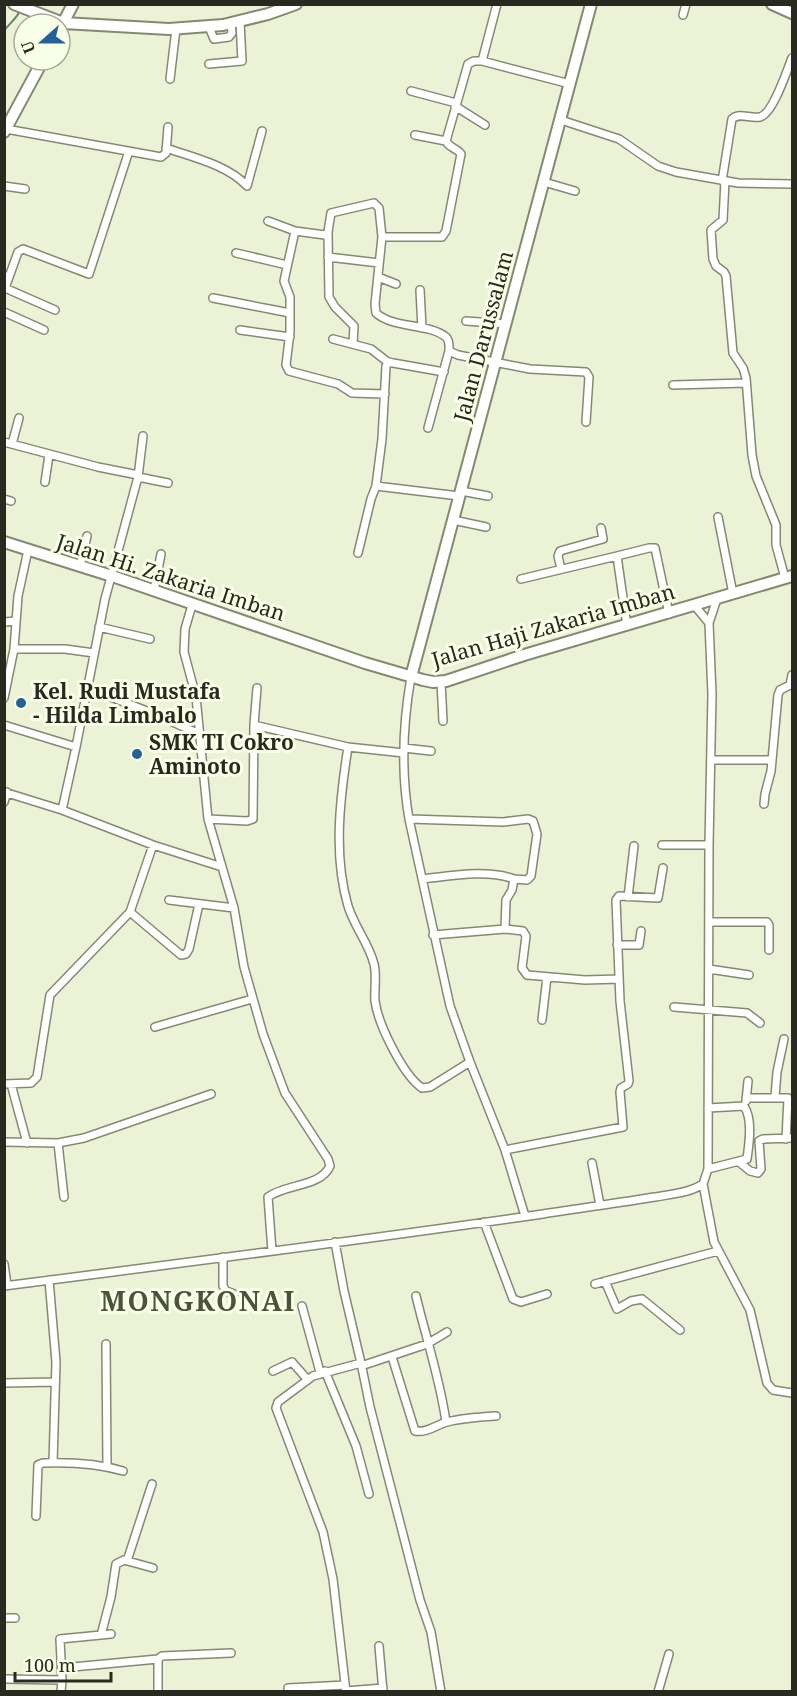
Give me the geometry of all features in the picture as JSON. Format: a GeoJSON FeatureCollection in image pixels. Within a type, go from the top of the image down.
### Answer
{"type":"FeatureCollection","features":[{"type":"Feature","properties":{"kind":"street"},"geometry":{"type":"LineString","coordinates":[[482,61],[497,4]]}},
{"type":"Feature","properties":{"kind":"street","name":"Jalan Darussalam"},"geometry":{"type":"LineString","coordinates":[[411,676],[591,4]]}},
{"type":"Feature","properties":{"kind":"street"},"geometry":{"type":"LineString","coordinates":[[683,15],[686,4]]}},
{"type":"Feature","properties":{"kind":"street"},"geometry":{"type":"LineString","coordinates":[[772,4],[792,13]]}},
{"type":"Feature","properties":{"kind":"street"},"geometry":{"type":"LineString","coordinates":[[72,26],[176,29],[209,27],[236,22],[290,6]]}},
{"type":"Feature","properties":{"kind":"street"},"geometry":{"type":"LineString","coordinates":[[209,64],[242,61],[236,22]]}},
{"type":"Feature","properties":{"kind":"street"},"geometry":{"type":"LineString","coordinates":[[170,79],[176,29]]}},
{"type":"Feature","properties":{"kind":"street"},"geometry":{"type":"LineString","coordinates":[[789,577],[776,545],[776,525],[756,476],[746,383],[743,368],[735,359],[731,346],[726,276],[714,264],[710,246],[711,230],[723,220],[723,181],[733,117],[765,115],[790,71],[792,58]]}},
{"type":"Feature","properties":{"kind":"street"},"geometry":{"type":"LineString","coordinates":[[446,141],[468,64],[474,61],[482,61],[570,84]]}},
{"type":"Feature","properties":{"kind":"street"},"geometry":{"type":"LineString","coordinates":[[37,72],[5,131],[162,156],[166,153],[168,127]]}},
{"type":"Feature","properties":{"kind":"street"},"geometry":{"type":"LineString","coordinates":[[411,91],[456,105],[485,125]]}},
{"type":"Feature","properties":{"kind":"street"},"geometry":{"type":"LineString","coordinates":[[561,120],[620,139],[664,168],[723,181],[792,184]]}},
{"type":"Feature","properties":{"kind":"street"},"geometry":{"type":"LineString","coordinates":[[166,148],[218,168],[235,176],[247,186],[262,131]]}},
{"type":"Feature","properties":{"kind":"street"},"geometry":{"type":"LineString","coordinates":[[382,237],[444,236],[461,154],[449,146],[446,141],[415,135]]}},
{"type":"Feature","properties":{"kind":"street"},"geometry":{"type":"LineString","coordinates":[[54,309],[4,289],[18,252],[23,249],[89,274],[129,151]]}},
{"type":"Feature","properties":{"kind":"street"},"geometry":{"type":"LineString","coordinates":[[544,182],[575,191]]}},
{"type":"Feature","properties":{"kind":"street"},"geometry":{"type":"LineString","coordinates":[[4,186],[25,189]]}},
{"type":"Feature","properties":{"kind":"street"},"geometry":{"type":"LineString","coordinates":[[353,344],[354,326],[335,307],[329,297],[328,232],[331,213],[374,203],[379,208],[382,237],[376,313],[383,319],[422,328],[447,339],[449,351],[428,429]]}},
{"type":"Feature","properties":{"kind":"street"},"geometry":{"type":"LineString","coordinates":[[268,221],[295,231],[316,235],[325,235],[328,232]]}},
{"type":"Feature","properties":{"kind":"street"},"geometry":{"type":"LineString","coordinates":[[295,231],[284,281],[290,297],[290,337],[286,365],[289,371],[338,384],[352,393],[385,394]]}},
{"type":"Feature","properties":{"kind":"street"},"geometry":{"type":"LineString","coordinates":[[236,253],[287,265]]}},
{"type":"Feature","properties":{"kind":"street"},"geometry":{"type":"LineString","coordinates":[[328,257],[379,262]]}},
{"type":"Feature","properties":{"kind":"street"},"geometry":{"type":"LineString","coordinates":[[378,277],[396,284]]}},
{"type":"Feature","properties":{"kind":"street"},"geometry":{"type":"LineString","coordinates":[[420,290],[422,328]]}},
{"type":"Feature","properties":{"kind":"street"},"geometry":{"type":"LineString","coordinates":[[213,298],[290,313]]}},
{"type":"Feature","properties":{"kind":"street"},"geometry":{"type":"LineString","coordinates":[[4,312],[44,330]]}},
{"type":"Feature","properties":{"kind":"street"},"geometry":{"type":"LineString","coordinates":[[466,321],[506,324]]}},
{"type":"Feature","properties":{"kind":"street"},"geometry":{"type":"LineString","coordinates":[[240,330],[290,337]]}},
{"type":"Feature","properties":{"kind":"street"},"geometry":{"type":"LineString","coordinates":[[333,339],[371,349],[389,363],[444,372]]}},
{"type":"Feature","properties":{"kind":"street"},"geometry":{"type":"LineString","coordinates":[[449,351],[530,369],[585,372],[589,377],[586,422]]}},
{"type":"Feature","properties":{"kind":"street"},"geometry":{"type":"LineString","coordinates":[[358,553],[380,469],[386,366],[389,363]]}},
{"type":"Feature","properties":{"kind":"street"},"geometry":{"type":"LineString","coordinates":[[673,385],[746,383]]}},
{"type":"Feature","properties":{"kind":"street"},"geometry":{"type":"LineString","coordinates":[[19,418],[8,443],[168,483]]}},
{"type":"Feature","properties":{"kind":"street"},"geometry":{"type":"LineString","coordinates":[[62,810],[99,627],[138,476],[143,436]]}},
{"type":"Feature","properties":{"kind":"street"},"geometry":{"type":"LineString","coordinates":[[45,482],[49,455]]}},
{"type":"Feature","properties":{"kind":"street"},"geometry":{"type":"LineString","coordinates":[[376,486],[488,496]]}},
{"type":"Feature","properties":{"kind":"street"},"geometry":{"type":"LineString","coordinates":[[718,517],[733,594]]}},
{"type":"Feature","properties":{"kind":"street"},"geometry":{"type":"LineString","coordinates":[[453,520],[486,527]]}},
{"type":"Feature","properties":{"kind":"street"},"geometry":{"type":"LineString","coordinates":[[561,569],[558,556],[560,551],[603,539],[602,528]]}},
{"type":"Feature","properties":{"kind":"street"},"geometry":{"type":"LineString","coordinates":[[80,566],[87,536]]}},
{"type":"Feature","properties":{"kind":"street","name":"Jalan Hi. Zakaria Imban"},"geometry":{"type":"LineString","coordinates":[[4,542],[326,649]]}},
{"type":"Feature","properties":{"kind":"street"},"geometry":{"type":"LineString","coordinates":[[521,579],[655,548],[669,614]]}},
{"type":"Feature","properties":{"kind":"street"},"geometry":{"type":"LineString","coordinates":[[4,698],[14,650],[18,596],[28,550]]}},
{"type":"Feature","properties":{"kind":"street"},"geometry":{"type":"LineString","coordinates":[[153,591],[161,554]]}},
{"type":"Feature","properties":{"kind":"street"},"geometry":{"type":"LineString","coordinates":[[617,556],[627,626]]}},
{"type":"Feature","properties":{"kind":"street","name":"Jalan Haji Zakaria Imban"},"geometry":{"type":"LineString","coordinates":[[326,649],[411,676],[441,682],[524,655],[789,577]]}},
{"type":"Feature","properties":{"kind":"street"},"geometry":{"type":"LineString","coordinates":[[717,599],[708,623],[711,669],[708,1169],[703,1184],[712,1236],[750,1310],[767,1383],[773,1390],[792,1393]]}},
{"type":"Feature","properties":{"kind":"street"},"geometry":{"type":"LineString","coordinates":[[192,605],[184,643],[186,662],[196,697],[208,819],[234,908],[240,950],[252,999],[285,1093],[328,1158],[330,1166],[325,1174],[316,1179],[268,1197],[272,1251]]}},
{"type":"Feature","properties":{"kind":"street"},"geometry":{"type":"LineString","coordinates":[[695,606],[708,623]]}},
{"type":"Feature","properties":{"kind":"street"},"geometry":{"type":"LineString","coordinates":[[4,622],[16,621]]}},
{"type":"Feature","properties":{"kind":"street"},"geometry":{"type":"LineString","coordinates":[[99,627],[150,639]]}},
{"type":"Feature","properties":{"kind":"street"},"geometry":{"type":"LineString","coordinates":[[14,650],[66,649],[94,653]]}},
{"type":"Feature","properties":{"kind":"street"},"geometry":{"type":"LineString","coordinates":[[764,804],[772,760],[778,694],[780,690],[790,685],[792,675]]}},
{"type":"Feature","properties":{"kind":"street"},"geometry":{"type":"LineString","coordinates":[[411,676],[404,751],[408,819],[450,1006],[506,1150],[522,1217]]}},
{"type":"Feature","properties":{"kind":"street"},"geometry":{"type":"LineString","coordinates":[[441,682],[443,721]]}},
{"type":"Feature","properties":{"kind":"street"},"geometry":{"type":"LineString","coordinates":[[88,688],[199,734]]}},
{"type":"Feature","properties":{"kind":"street"},"geometry":{"type":"LineString","coordinates":[[208,819],[247,821],[253,819],[254,725],[257,688]]}},
{"type":"Feature","properties":{"kind":"street"},"geometry":{"type":"LineString","coordinates":[[4,725],[76,747]]}},
{"type":"Feature","properties":{"kind":"street"},"geometry":{"type":"LineString","coordinates":[[254,725],[348,747],[430,751]]}},
{"type":"Feature","properties":{"kind":"street"},"geometry":{"type":"LineString","coordinates":[[348,747],[340,808],[342,868],[348,906],[374,962],[375,1001],[378,1015],[395,1052],[416,1084],[422,1088],[430,1087],[470,1062]]}},
{"type":"Feature","properties":{"kind":"street"},"geometry":{"type":"LineString","coordinates":[[711,760],[772,760]]}},
{"type":"Feature","properties":{"kind":"street"},"geometry":{"type":"LineString","coordinates":[[4,801],[6,792],[62,810],[153,845],[222,867]]}},
{"type":"Feature","properties":{"kind":"street"},"geometry":{"type":"LineString","coordinates":[[408,819],[503,822],[528,819],[533,821],[537,834],[531,876],[527,880],[480,875],[422,879]]}},
{"type":"Feature","properties":{"kind":"street"},"geometry":{"type":"LineString","coordinates":[[27,1143],[8,1084],[31,1083],[35,1080],[39,1071],[52,992],[130,912],[153,845]]}},
{"type":"Feature","properties":{"kind":"street"},"geometry":{"type":"LineString","coordinates":[[662,845],[709,845]]}},
{"type":"Feature","properties":{"kind":"street"},"geometry":{"type":"LineString","coordinates":[[628,897],[634,846]]}},
{"type":"Feature","properties":{"kind":"street"},"geometry":{"type":"LineString","coordinates":[[506,1150],[623,1127],[620,1092],[629,1081],[617,945],[616,900],[619,896],[658,898],[663,868]]}},
{"type":"Feature","properties":{"kind":"street"},"geometry":{"type":"LineString","coordinates":[[505,929],[506,900],[512,890],[514,879]]}},
{"type":"Feature","properties":{"kind":"street"},"geometry":{"type":"LineString","coordinates":[[169,900],[234,908]]}},
{"type":"Feature","properties":{"kind":"street"},"geometry":{"type":"LineString","coordinates":[[130,912],[181,955],[186,954],[189,949],[199,903]]}},
{"type":"Feature","properties":{"kind":"street"},"geometry":{"type":"LineString","coordinates":[[709,922],[767,922],[769,950]]}},
{"type":"Feature","properties":{"kind":"street"},"geometry":{"type":"LineString","coordinates":[[433,935],[505,929],[525,933],[521,963],[524,973],[585,980],[620,979]]}},
{"type":"Feature","properties":{"kind":"street"},"geometry":{"type":"LineString","coordinates":[[617,945],[639,945],[641,931]]}},
{"type":"Feature","properties":{"kind":"street"},"geometry":{"type":"LineString","coordinates":[[709,969],[749,975]]}},
{"type":"Feature","properties":{"kind":"street"},"geometry":{"type":"LineString","coordinates":[[542,1020],[548,977]]}},
{"type":"Feature","properties":{"kind":"street"},"geometry":{"type":"LineString","coordinates":[[154,1027],[252,999]]}},
{"type":"Feature","properties":{"kind":"street"},"geometry":{"type":"LineString","coordinates":[[674,1007],[747,1013],[760,1023]]}},
{"type":"Feature","properties":{"kind":"street"},"geometry":{"type":"LineString","coordinates":[[775,1097],[777,1072],[784,1039]]}},
{"type":"Feature","properties":{"kind":"street"},"geometry":{"type":"LineString","coordinates":[[708,1169],[747,1159],[749,1127],[747,1110],[744,1106],[748,1081]]}},
{"type":"Feature","properties":{"kind":"street"},"geometry":{"type":"LineString","coordinates":[[4,1142],[58,1143],[84,1138],[211,1094]]}},
{"type":"Feature","properties":{"kind":"street"},"geometry":{"type":"LineString","coordinates":[[739,1162],[750,1171],[758,1173],[761,1169],[759,1141],[789,1138],[789,1100],[786,1097],[746,1098]]}},
{"type":"Feature","properties":{"kind":"street"},"geometry":{"type":"LineString","coordinates":[[708,1108],[744,1106]]}},
{"type":"Feature","properties":{"kind":"street"},"geometry":{"type":"LineString","coordinates":[[58,1143],[64,1197]]}},
{"type":"Feature","properties":{"kind":"street"},"geometry":{"type":"LineString","coordinates":[[592,1163],[600,1205]]}},
{"type":"Feature","properties":{"kind":"street"},"geometry":{"type":"LineString","coordinates":[[4,1264],[6,1286],[170,1266],[522,1217],[689,1191],[703,1184]]}},
{"type":"Feature","properties":{"kind":"street"},"geometry":{"type":"LineString","coordinates":[[484,1222],[513,1299],[521,1302],[547,1294]]}},
{"type":"Feature","properties":{"kind":"street"},"geometry":{"type":"LineString","coordinates":[[335,1242],[370,1407],[420,1600],[431,1632],[441,1692]]}},
{"type":"Feature","properties":{"kind":"street"},"geometry":{"type":"LineString","coordinates":[[595,1284],[718,1251]]}},
{"type":"Feature","properties":{"kind":"street"},"geometry":{"type":"LineString","coordinates":[[223,1257],[223,1286],[226,1291],[234,1294]]}},
{"type":"Feature","properties":{"kind":"street"},"geometry":{"type":"LineString","coordinates":[[50,1280],[55,1352],[53,1463]]}},
{"type":"Feature","properties":{"kind":"street"},"geometry":{"type":"LineString","coordinates":[[605,1281],[617,1309],[631,1301],[642,1299],[680,1330]]}},
{"type":"Feature","properties":{"kind":"street"},"geometry":{"type":"LineString","coordinates":[[417,1296],[427,1344],[442,1392],[446,1422]]}},
{"type":"Feature","properties":{"kind":"street"},"geometry":{"type":"LineString","coordinates":[[302,1306],[323,1372],[356,1446],[369,1494]]}},
{"type":"Feature","properties":{"kind":"street"},"geometry":{"type":"LineString","coordinates":[[346,1689],[333,1579],[323,1532],[276,1408],[278,1402],[307,1379],[323,1372],[392,1357],[427,1344],[447,1332]]}},
{"type":"Feature","properties":{"kind":"street"},"geometry":{"type":"LineString","coordinates":[[106,1344],[107,1466]]}},
{"type":"Feature","properties":{"kind":"street"},"geometry":{"type":"LineString","coordinates":[[392,1357],[415,1431],[425,1432],[446,1422],[496,1416]]}},
{"type":"Feature","properties":{"kind":"street"},"geometry":{"type":"LineString","coordinates":[[273,1371],[292,1362],[307,1379]]}},
{"type":"Feature","properties":{"kind":"street"},"geometry":{"type":"LineString","coordinates":[[4,1383],[55,1382]]}},
{"type":"Feature","properties":{"kind":"street"},"geometry":{"type":"LineString","coordinates":[[36,1516],[36,1469],[38,1465],[53,1463],[107,1466],[123,1471]]}},
{"type":"Feature","properties":{"kind":"street"},"geometry":{"type":"LineString","coordinates":[[127,1561],[152,1484]]}},
{"type":"Feature","properties":{"kind":"street"},"geometry":{"type":"LineString","coordinates":[[101,1635],[111,1597],[116,1564],[119,1561],[127,1561],[153,1568]]}},
{"type":"Feature","properties":{"kind":"street"},"geometry":{"type":"LineString","coordinates":[[4,1618],[15,1618]]}},
{"type":"Feature","properties":{"kind":"street"},"geometry":{"type":"LineString","coordinates":[[61,1692],[60,1640],[111,1634]]}},
{"type":"Feature","properties":{"kind":"street"},"geometry":{"type":"LineString","coordinates":[[288,1688],[383,1690],[379,1646]]}},
{"type":"Feature","properties":{"kind":"street"},"geometry":{"type":"LineString","coordinates":[[62,1668],[158,1659],[162,1656],[231,1653]]}},
{"type":"Feature","properties":{"kind":"street"},"geometry":{"type":"LineString","coordinates":[[658,1692],[669,1654]]}},
{"type":"Feature","properties":{"kind":"street"},"geometry":{"type":"LineString","coordinates":[[158,1659],[158,1692]]}},
{"type":"Feature","properties":{"kind":"street"},"geometry":{"type":"LineString","coordinates":[[4,1679],[62,1680]]}},
{"type":"Feature","properties":{"kind":"waterway"},"geometry":{"type":"LineString","coordinates":[[4,31],[20,10]]}},
{"type":"Feature","properties":{"kind":"place","name":"Kel. Rudi Mustafa - Hilda Limbalo"},"geometry":{"type":"Point","coordinates":[21,703]}},
{"type":"Feature","properties":{"kind":"place","name":"SMK TI Cokro Aminoto"},"geometry":{"type":"Point","coordinates":[137,754]}},
{"type":"Feature","properties":{"kind":"district","name":"MONGKONAI"},"geometry":{"type":"Point","coordinates":[198,1300]}}]}
